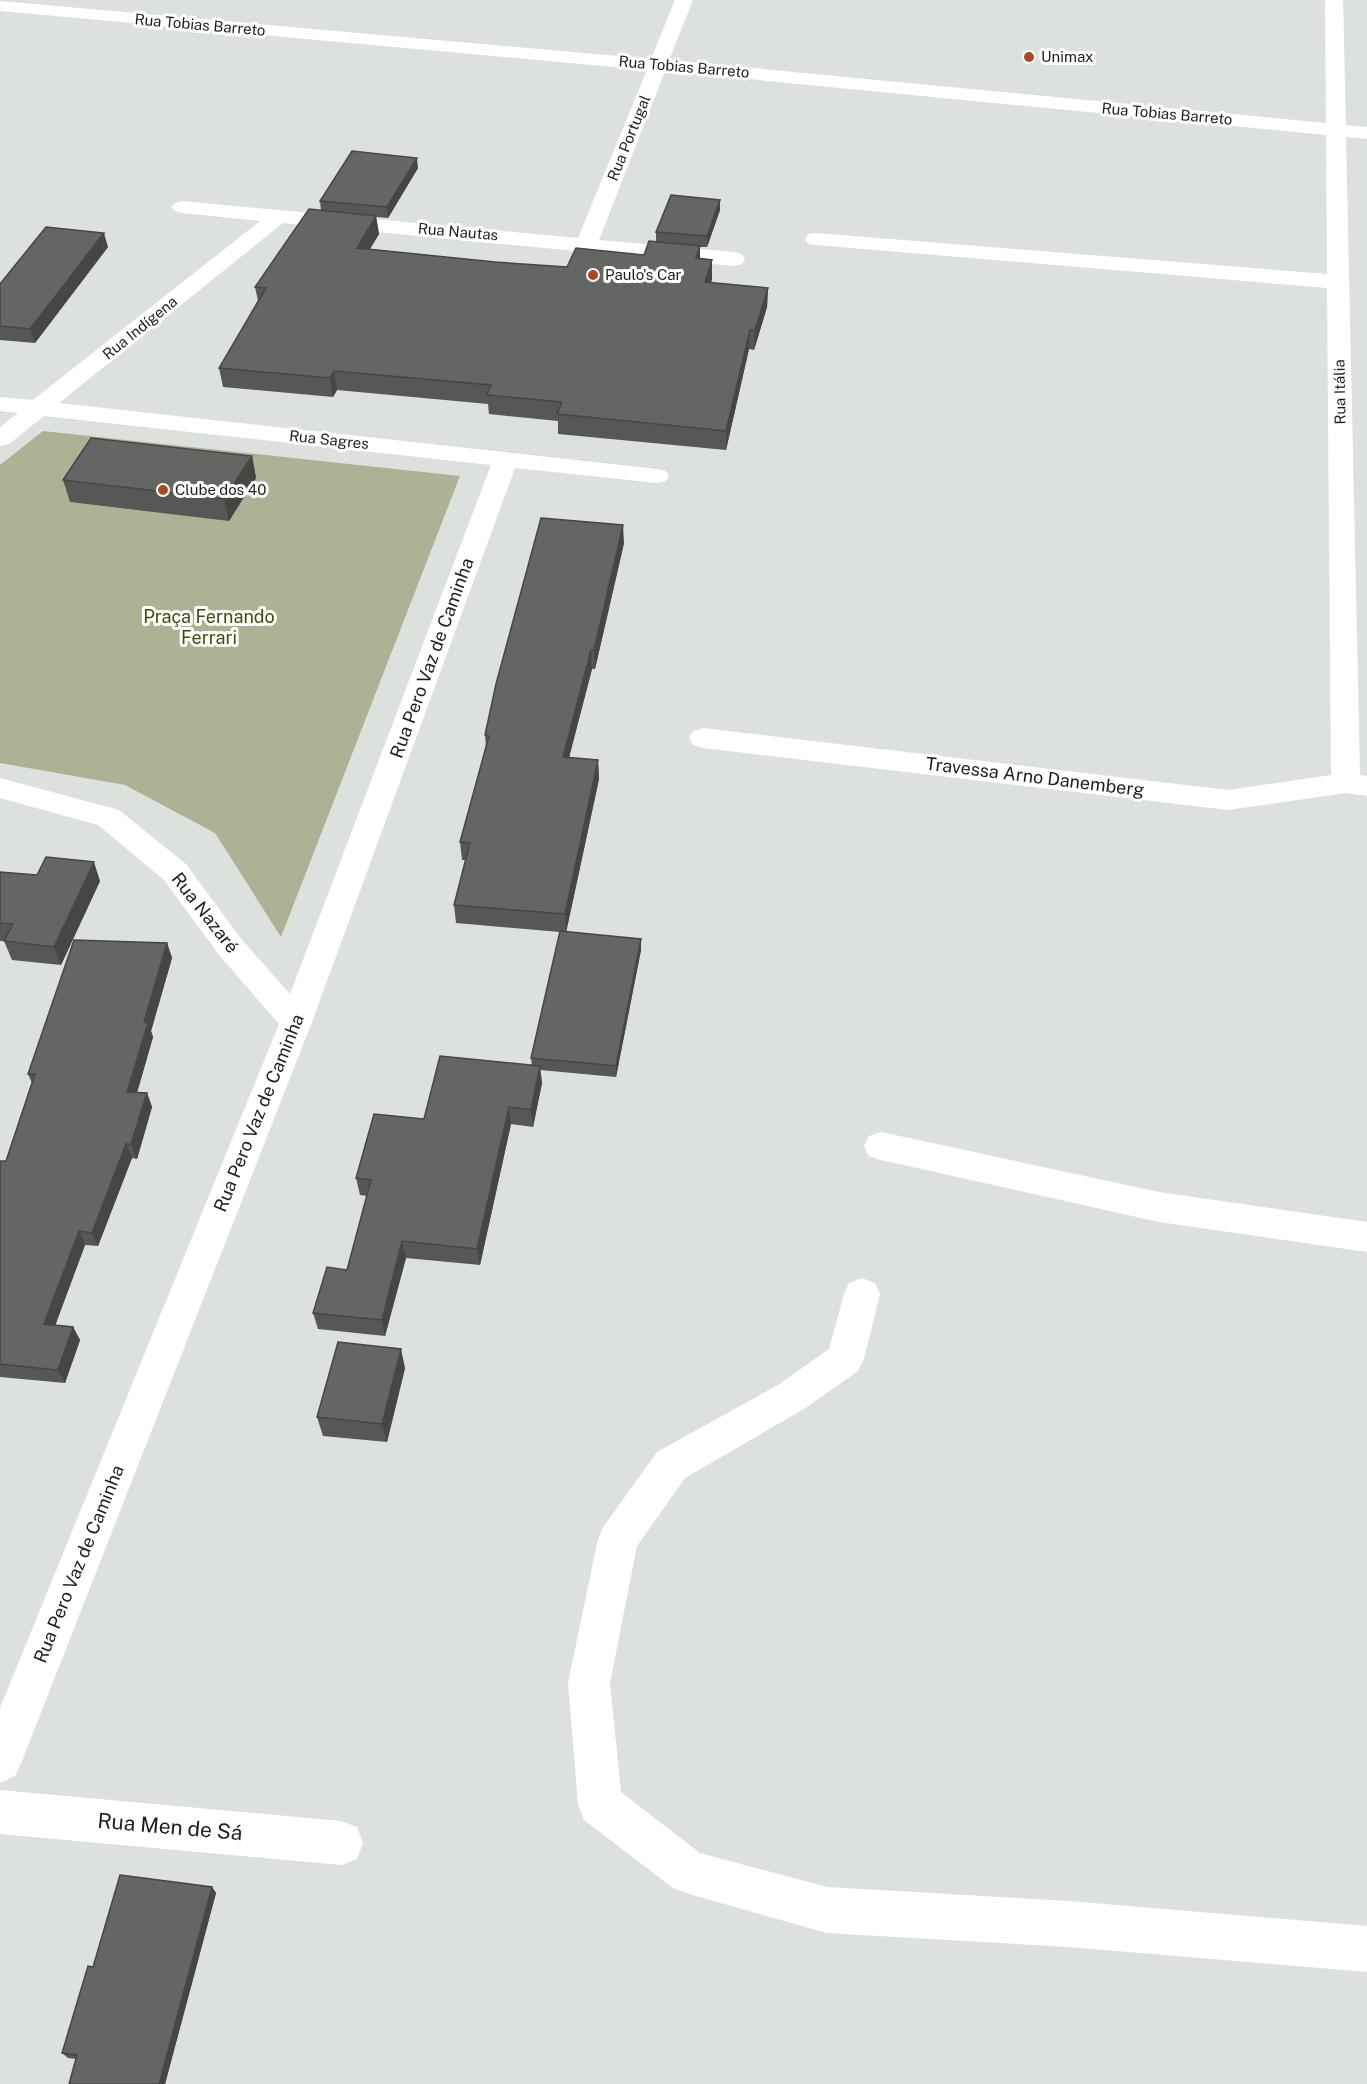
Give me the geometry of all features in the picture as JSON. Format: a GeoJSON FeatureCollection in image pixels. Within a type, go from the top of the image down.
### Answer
{"type":"FeatureCollection","features":[{"type":"Feature","properties":{"kind":"street","name":"Rua Portugal"},"geometry":{"type":"LineString","coordinates":[[587,243],[684,0]]}},
{"type":"Feature","properties":{"kind":"street","name":"Rua Itália"},"geometry":{"type":"LineString","coordinates":[[1334,0],[1339,282],[1357,785]]}},
{"type":"Feature","properties":{"kind":"street"},"geometry":{"type":"LineString","coordinates":[[110,16],[134,1]]}},
{"type":"Feature","properties":{"kind":"street"},"geometry":{"type":"LineString","coordinates":[[152,21],[178,4]]}},
{"type":"Feature","properties":{"kind":"street","name":"Rua Tobias Barreto"},"geometry":{"type":"LineString","coordinates":[[0,6],[658,65],[1367,133]]}},
{"type":"Feature","properties":{"kind":"street","name":"Rua Nautas"},"geometry":{"type":"LineString","coordinates":[[182,207],[587,243],[734,259]]}},
{"type":"Feature","properties":{"kind":"street","name":"Rua Indígena"},"geometry":{"type":"LineString","coordinates":[[0,439],[280,215]]}},
{"type":"Feature","properties":{"kind":"street"},"geometry":{"type":"LineString","coordinates":[[816,239],[1339,282]]}},
{"type":"Feature","properties":{"kind":"street","name":"Rua Sagres"},"geometry":{"type":"LineString","coordinates":[[0,404],[657,476]]}},
{"type":"Feature","properties":{"kind":"street","name":"Rua Pero Vaz de Caminha"},"geometry":{"type":"LineString","coordinates":[[0,1761],[296,1022],[506,459]]}},
{"type":"Feature","properties":{"kind":"street","name":"Travessa Arno Danemberg"},"geometry":{"type":"LineString","coordinates":[[703,738],[1228,800],[1357,785]]}},
{"type":"Feature","properties":{"kind":"street","name":"Rua Nazaré"},"geometry":{"type":"LineString","coordinates":[[0,788],[108,817],[175,872],[231,948],[296,1022]]}},
{"type":"Feature","properties":{"kind":"street"},"geometry":{"type":"LineString","coordinates":[[881,1146],[1159,1207],[1367,1237]]}},
{"type":"Feature","properties":{"kind":"street"},"geometry":{"type":"LineString","coordinates":[[862,1294],[845,1359],[791,1397],[671,1465],[618,1539],[589,1683],[600,1804],[689,1872],[827,1910],[1069,1924],[1367,1949]]}},
{"type":"Feature","properties":{"kind":"street","name":"Rua Men de Sá"},"geometry":{"type":"LineString","coordinates":[[0,1812],[341,1843]]}},
{"type":"Feature","properties":{"kind":"green space","name":"Praça Fernando Ferrari"},"geometry":{"type":"Polygon","coordinates":[[[43,431],[460,476],[281,937],[215,833],[125,785],[0,763],[0,465],[43,431]]]}},
{"type":"Feature","properties":{"kind":"building"},"geometry":{"type":"Polygon","coordinates":[[[352,151],[417,158],[387,207],[320,201],[352,151]]]}},
{"type":"Feature","properties":{"kind":"building"},"geometry":{"type":"Polygon","coordinates":[[[671,195],[720,200],[707,236],[656,232],[671,195]]]}},
{"type":"Feature","properties":{"kind":"building"},"geometry":{"type":"Polygon","coordinates":[[[309,209],[376,216],[357,248],[495,262],[567,267],[576,248],[644,255],[649,241],[700,246],[696,258],[712,260],[705,282],[768,288],[755,330],[750,330],[726,431],[557,414],[562,402],[487,395],[491,385],[334,371],[330,378],[219,368],[266,288],[255,287],[309,209]]]}},
{"type":"Feature","properties":{"kind":"building"},"geometry":{"type":"Polygon","coordinates":[[[46,227],[104,233],[30,329],[0,326],[0,284],[46,227]]]}},
{"type":"Feature","properties":{"kind":"building"},"geometry":{"type":"Polygon","coordinates":[[[91,438],[252,456],[224,499],[63,480],[91,438]]]}},
{"type":"Feature","properties":{"kind":"building"},"geometry":{"type":"Polygon","coordinates":[[[541,518],[623,525],[594,650],[591,650],[563,757],[598,760],[565,914],[454,905],[470,843],[460,842],[489,736],[485,735],[496,684],[541,518]]]}},
{"type":"Feature","properties":{"kind":"building"},"geometry":{"type":"Polygon","coordinates":[[[46,857],[94,862],[54,947],[4,941],[13,924],[0,923],[0,872],[37,875],[46,857]]]}},
{"type":"Feature","properties":{"kind":"building"},"geometry":{"type":"Polygon","coordinates":[[[560,931],[641,939],[616,1066],[531,1058],[560,931]]]}},
{"type":"Feature","properties":{"kind":"building"},"geometry":{"type":"Polygon","coordinates":[[[74,940],[167,943],[144,1022],[148,1023],[127,1092],[147,1093],[131,1144],[126,1144],[92,1233],[79,1231],[44,1324],[73,1327],[58,1370],[0,1364],[0,1161],[6,1161],[35,1074],[28,1074],[74,940]]]}},
{"type":"Feature","properties":{"kind":"building"},"geometry":{"type":"Polygon","coordinates":[[[440,1056],[540,1066],[531,1110],[509,1107],[477,1249],[402,1241],[382,1320],[313,1313],[327,1267],[347,1270],[371,1180],[356,1178],[374,1114],[424,1119],[440,1056]]]}},
{"type":"Feature","properties":{"kind":"building"},"geometry":{"type":"Polygon","coordinates":[[[338,1342],[401,1349],[382,1424],[317,1417],[338,1342]]]}},
{"type":"Feature","properties":{"kind":"building"},"geometry":{"type":"Polygon","coordinates":[[[120,1875],[212,1887],[159,2084],[69,2084],[77,2055],[62,2053],[88,1966],[93,1967],[120,1875]]]}},
{"type":"Feature","properties":{"kind":"place","name":"Unimax"},"geometry":{"type":"Point","coordinates":[1029,57]}},
{"type":"Feature","properties":{"kind":"place","name":"Paulo's Car"},"geometry":{"type":"Point","coordinates":[593,275]}},
{"type":"Feature","properties":{"kind":"place","name":"Clube dos 40"},"geometry":{"type":"Point","coordinates":[163,490]}}]}
